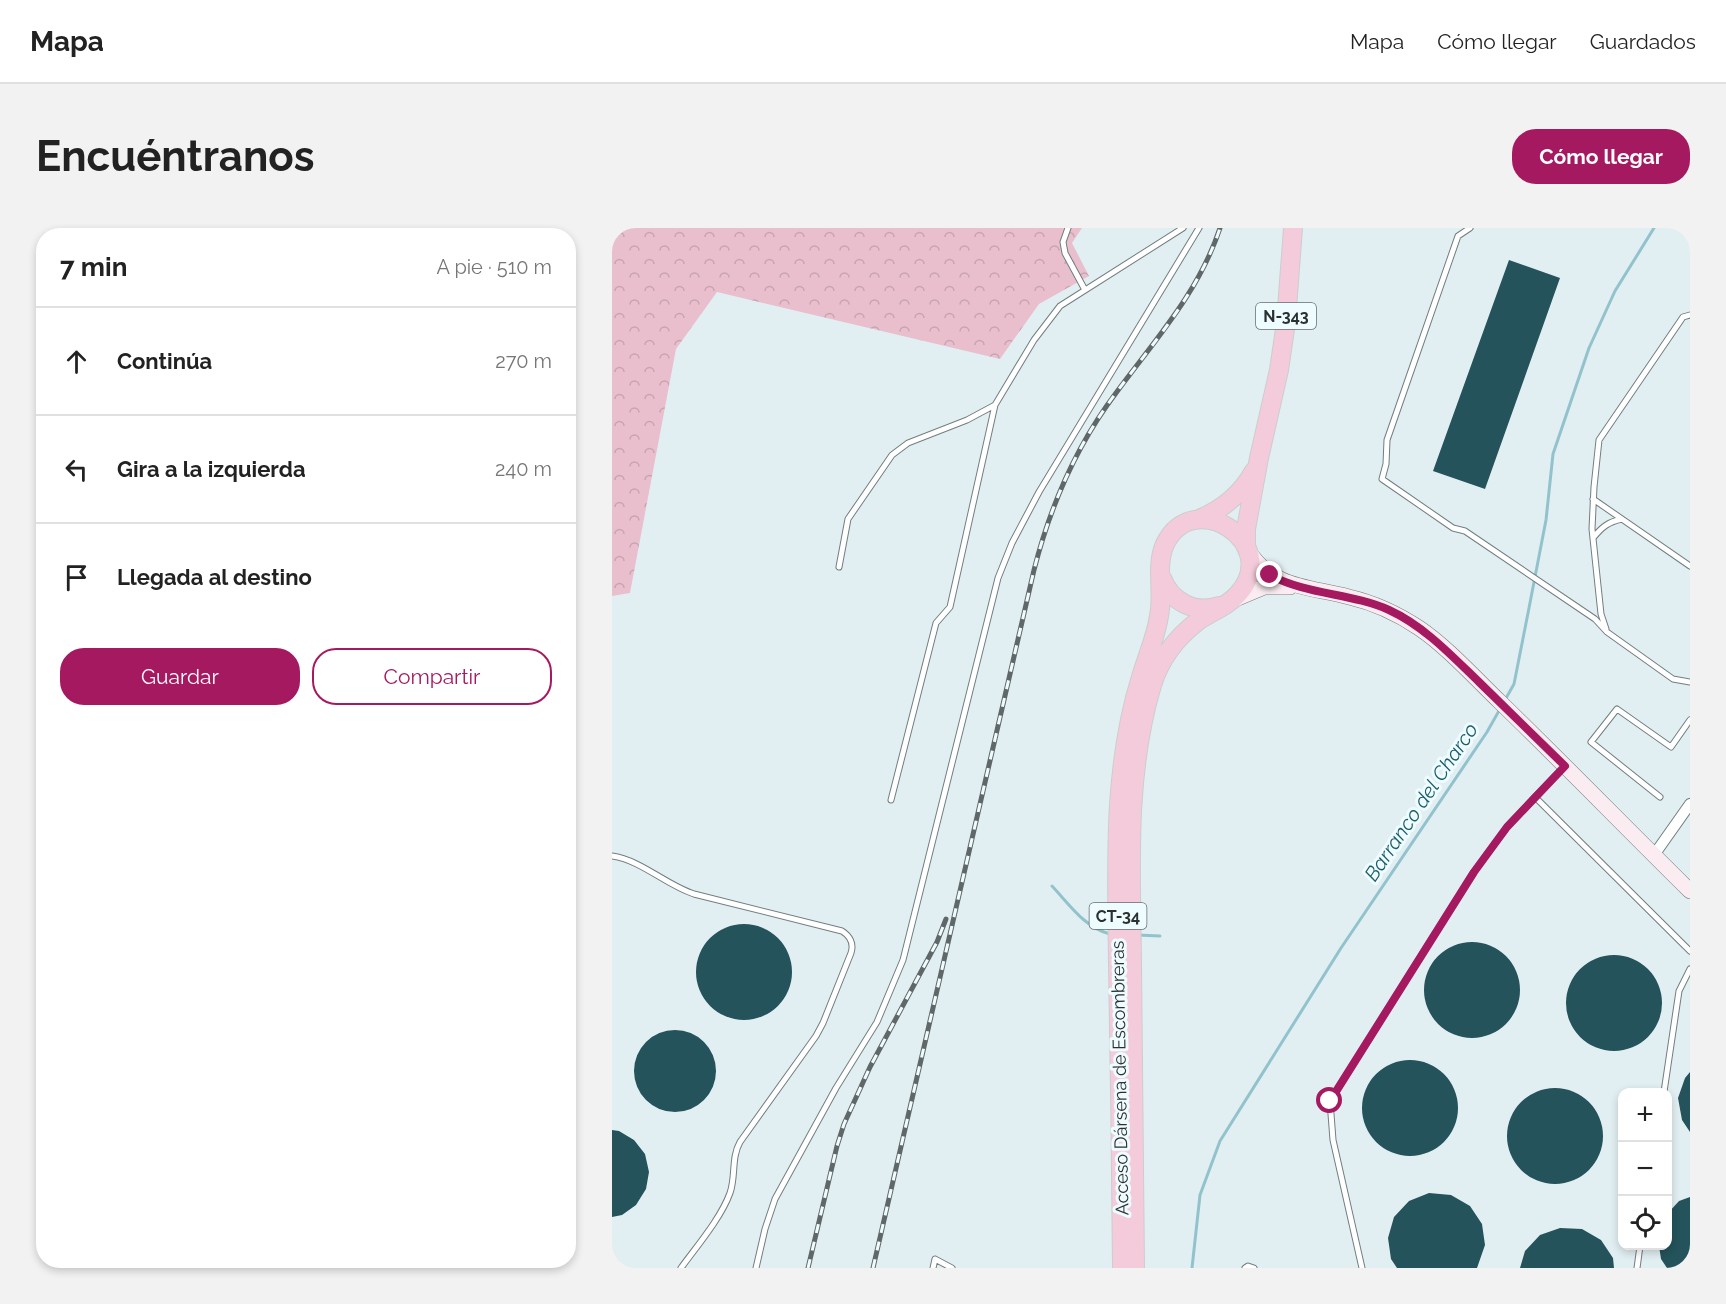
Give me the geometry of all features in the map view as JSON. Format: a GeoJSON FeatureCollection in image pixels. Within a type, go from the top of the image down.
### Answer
{"type":"FeatureCollection","features":[{"type":"Feature","properties":{"kind":"highway","name":"N-343"},"geometry":{"type":"LineString","coordinates":[[1246,548],[1246,529],[1259,458],[1279,370],[1286,322],[1293,228]]}},
{"type":"Feature","properties":{"kind":"highway","name":"N-343"},"geometry":{"type":"LineString","coordinates":[[1188,523],[1213,512],[1230,501],[1246,484],[1259,458]]}},
{"type":"Feature","properties":{"kind":"highway"},"geometry":{"type":"LineString","coordinates":[[1188,523],[1208,520],[1221,523],[1234,530],[1246,548]]}},
{"type":"Feature","properties":{"kind":"highway","name":"Acceso Dársena de Escombreras"},"geometry":{"type":"LineString","coordinates":[[1122,1268],[1119,798],[1129,724],[1139,681],[1160,614],[1161,556],[1173,533],[1188,523]]}},
{"type":"Feature","properties":{"kind":"highway","name":"Acceso Dársena de Escombreras"},"geometry":{"type":"LineString","coordinates":[[1135,1268],[1131,881],[1132,814],[1136,769],[1149,695],[1162,661],[1185,631],[1239,593],[1248,576],[1250,562],[1246,548]]}},
{"type":"Feature","properties":{"kind":"highway"},"geometry":{"type":"LineString","coordinates":[[1161,570],[1168,590],[1185,604],[1204,609],[1226,603]]}},
{"type":"Feature","properties":{"kind":"main road"},"geometry":{"type":"LineString","coordinates":[[1246,548],[1270,575],[1286,583],[1311,590]]}},
{"type":"Feature","properties":{"kind":"main road"},"geometry":{"type":"LineString","coordinates":[[1226,603],[1247,592],[1264,587],[1286,586],[1350,597],[1389,610],[1422,630],[1525,726],[1690,891]]}},
{"type":"Feature","properties":{"kind":"street"},"geometry":{"type":"LineString","coordinates":[[1654,855],[1690,804]]}},
{"type":"Feature","properties":{"kind":"lane"},"geometry":{"type":"LineString","coordinates":[[1068,228],[1064,242],[1065,253],[1085,290]]}},
{"type":"Feature","properties":{"kind":"lane"},"geometry":{"type":"LineString","coordinates":[[891,800],[936,623],[950,607],[995,405],[1034,340],[1060,306],[1183,228]]}},
{"type":"Feature","properties":{"kind":"lane"},"geometry":{"type":"LineString","coordinates":[[756,1268],[775,1199],[836,1088],[877,1022],[903,960],[998,578],[1012,543],[1039,492],[1199,228]]}},
{"type":"Feature","properties":{"kind":"lane"},"geometry":{"type":"LineString","coordinates":[[1470,228],[1458,236],[1387,440],[1386,464],[1382,479],[1453,528],[1465,531],[1563,597],[1673,679],[1689,680]]}},
{"type":"Feature","properties":{"kind":"lane"},"geometry":{"type":"LineString","coordinates":[[1607,632],[1601,614],[1593,538],[1593,500],[1599,440],[1683,317],[1690,315]]}},
{"type":"Feature","properties":{"kind":"lane"},"geometry":{"type":"LineString","coordinates":[[839,567],[848,519],[892,454],[908,443],[967,420],[995,405]]}},
{"type":"Feature","properties":{"kind":"lane"},"geometry":{"type":"LineString","coordinates":[[1593,500],[1690,566]]}},
{"type":"Feature","properties":{"kind":"lane"},"geometry":{"type":"LineString","coordinates":[[1593,538],[1602,527],[1622,519]]}},
{"type":"Feature","properties":{"kind":"lane"},"geometry":{"type":"LineString","coordinates":[[1660,797],[1592,742],[1617,709],[1671,747],[1690,720]]}},
{"type":"Feature","properties":{"kind":"lane"},"geometry":{"type":"LineString","coordinates":[[1362,1268],[1334,1140],[1330,1101],[1474,872],[1507,827],[1565,766]]}},
{"type":"Feature","properties":{"kind":"lane"},"geometry":{"type":"LineString","coordinates":[[1535,797],[1690,951]]}},
{"type":"Feature","properties":{"kind":"lane"},"geometry":{"type":"LineString","coordinates":[[612,856],[627,859],[694,894],[842,931],[847,934],[852,944],[851,953],[823,1023],[735,1151],[734,1180],[728,1200],[681,1268]]}},
{"type":"Feature","properties":{"kind":"lane"},"geometry":{"type":"LineString","coordinates":[[1665,1088],[1679,991],[1690,969]]}},
{"type":"Feature","properties":{"kind":"lane"},"geometry":{"type":"LineString","coordinates":[[1637,1268],[1640,1250]]}},
{"type":"Feature","properties":{"kind":"lane"},"geometry":{"type":"LineString","coordinates":[[933,1268],[935,1258],[952,1268]]}},
{"type":"Feature","properties":{"kind":"lane"},"geometry":{"type":"LineString","coordinates":[[1245,1268],[1248,1266],[1254,1268]]}},
{"type":"Feature","properties":{"kind":"green space"},"geometry":{"type":"Polygon","coordinates":[[[612,228],[1082,228],[1072,243],[1089,276],[1039,304],[1000,359],[717,292],[676,349],[630,593],[612,596],[612,228]]]}},
{"type":"Feature","properties":{"kind":"building"},"geometry":{"type":"Polygon","coordinates":[[[1509,260],[1560,278],[1485,489],[1433,471],[1509,260]]]}},
{"type":"Feature","properties":{"kind":"building"},"geometry":{"type":"Polygon","coordinates":[[[744,924],[762,928],[778,938],[788,954],[792,972],[788,990],[778,1006],[762,1016],[744,1020],[726,1016],[710,1006],[700,990],[696,972],[700,954],[710,938],[726,928],[744,924]]]}},
{"type":"Feature","properties":{"kind":"building"},"geometry":{"type":"Polygon","coordinates":[[[1472,942],[1490,946],[1506,956],[1516,972],[1520,990],[1516,1008],[1506,1024],[1490,1034],[1472,1038],[1454,1034],[1438,1024],[1428,1008],[1424,990],[1428,972],[1438,956],[1454,946],[1472,942]]]}},
{"type":"Feature","properties":{"kind":"building"},"geometry":{"type":"Polygon","coordinates":[[[1614,955],[1632,959],[1648,969],[1658,985],[1662,1003],[1658,1021],[1648,1037],[1632,1047],[1614,1051],[1596,1047],[1580,1037],[1570,1021],[1566,1003],[1570,985],[1580,969],[1596,959],[1614,955]]]}},
{"type":"Feature","properties":{"kind":"building"},"geometry":{"type":"Polygon","coordinates":[[[667,1030],[683,1030],[698,1037],[709,1048],[716,1063],[713,1087],[704,1100],[683,1112],[667,1112],[652,1105],[641,1094],[634,1079],[634,1063],[641,1048],[652,1037],[667,1030]]]}},
{"type":"Feature","properties":{"kind":"building"},"geometry":{"type":"Polygon","coordinates":[[[1410,1060],[1428,1064],[1444,1074],[1454,1090],[1458,1108],[1454,1126],[1444,1142],[1428,1152],[1410,1156],[1392,1152],[1376,1142],[1366,1126],[1362,1108],[1366,1090],[1376,1074],[1392,1064],[1410,1060]]]}},
{"type":"Feature","properties":{"kind":"building"},"geometry":{"type":"Polygon","coordinates":[[[1690,1072],[1690,1132],[1682,1120],[1678,1098],[1685,1078],[1690,1072]]]}},
{"type":"Feature","properties":{"kind":"building"},"geometry":{"type":"Polygon","coordinates":[[[1555,1088],[1573,1092],[1589,1102],[1599,1118],[1603,1136],[1599,1154],[1589,1170],[1573,1180],[1555,1184],[1537,1180],[1521,1170],[1511,1154],[1507,1136],[1511,1118],[1521,1102],[1537,1092],[1555,1088]]]}},
{"type":"Feature","properties":{"kind":"building"},"geometry":{"type":"Polygon","coordinates":[[[612,1130],[619,1131],[634,1140],[645,1154],[649,1172],[646,1189],[636,1205],[622,1215],[612,1217],[612,1130]]]}},
{"type":"Feature","properties":{"kind":"building"},"geometry":{"type":"Polygon","coordinates":[[[1429,1193],[1451,1195],[1470,1206],[1482,1224],[1485,1245],[1477,1268],[1397,1268],[1391,1259],[1388,1238],[1394,1217],[1409,1201],[1429,1193]]]}},
{"type":"Feature","properties":{"kind":"building"},"geometry":{"type":"Polygon","coordinates":[[[1690,1197],[1690,1268],[1667,1268],[1661,1259],[1660,1250],[1672,1250],[1672,1209],[1679,1201],[1690,1197]]]}},
{"type":"Feature","properties":{"kind":"building"},"geometry":{"type":"Polygon","coordinates":[[[1560,1228],[1582,1229],[1601,1240],[1613,1258],[1614,1268],[1520,1268],[1525,1251],[1540,1235],[1560,1228]]]}},
{"type":"Feature","properties":{"kind":"waterway","name":"Barranco del Charco"},"geometry":{"type":"LineString","coordinates":[[1505,700],[1514,684],[1529,608],[1546,520],[1553,454],[1589,348],[1615,291],[1654,228]]}},
{"type":"Feature","properties":{"kind":"waterway","name":"Barranco del Charco"},"geometry":{"type":"LineString","coordinates":[[1192,1268],[1200,1195],[1220,1141],[1341,948],[1487,732],[1500,709]]}},
{"type":"Feature","properties":{"kind":"waterway"},"geometry":{"type":"LineString","coordinates":[[1052,886],[1085,921],[1110,934]]}},
{"type":"Feature","properties":{"kind":"waterway"},"geometry":{"type":"LineString","coordinates":[[1137,935],[1160,936]]}},
{"type":"Feature","properties":{"kind":"railway"},"geometry":{"type":"LineString","coordinates":[[873,1268],[1040,546],[1056,500],[1089,434],[1116,393],[1175,315],[1200,273],[1220,228]]}},
{"type":"Feature","properties":{"kind":"railway"},"geometry":{"type":"LineString","coordinates":[[808,1268],[844,1124],[870,1067],[937,942],[946,919]]}},
{"type":"Feature","properties":{"kind":"route"},"geometry":{"type":"LineString","coordinates":[[1270,575],[1296,586],[1350,597],[1389,610],[1422,630],[1565,766],[1507,827],[1474,872],[1330,1101]]}}]}
